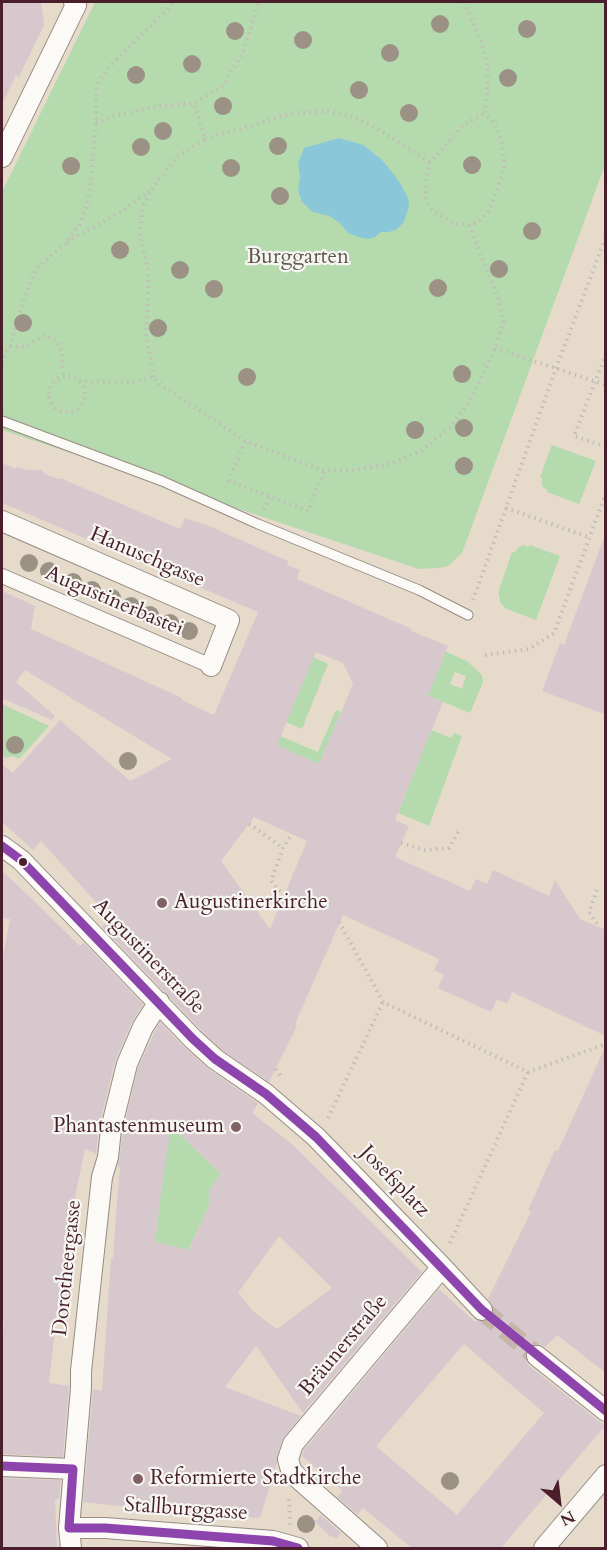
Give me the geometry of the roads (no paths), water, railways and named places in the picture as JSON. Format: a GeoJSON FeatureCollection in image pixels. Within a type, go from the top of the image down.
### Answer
{"type":"FeatureCollection","features":[{"type":"Feature","properties":{"kind":"street"},"geometry":{"type":"LineString","coordinates":[[2,157],[76,3]]}},
{"type":"Feature","properties":{"kind":"street","name":"Hanuschgasse"},"geometry":{"type":"LineString","coordinates":[[2,521],[229,620],[211,666]]}},
{"type":"Feature","properties":{"kind":"street","name":"Augustinerbastei"},"geometry":{"type":"LineString","coordinates":[[2,576],[211,666]]}},
{"type":"Feature","properties":{"kind":"street","name":"Augustinerstraße"},"geometry":{"type":"LineString","coordinates":[[2,846],[21,860],[193,1039],[215,1059],[266,1094]]}},
{"type":"Feature","properties":{"kind":"street","name":"Dorotheergasse"},"geometry":{"type":"LineString","coordinates":[[71,1548],[69,1528],[81,1371],[102,1177],[127,1064],[143,1027],[159,1002]]}},
{"type":"Feature","properties":{"kind":"street","name":"Josefsplatz"},"geometry":{"type":"LineString","coordinates":[[266,1094],[316,1137],[482,1310]]}},
{"type":"Feature","properties":{"kind":"street","name":"Bräunerstraße"},"geometry":{"type":"LineString","coordinates":[[377,1548],[299,1479],[291,1470],[288,1459],[293,1444],[442,1267]]}},
{"type":"Feature","properties":{"kind":"street"},"geometry":{"type":"LineString","coordinates":[[537,1356],[606,1411]]}},
{"type":"Feature","properties":{"kind":"street"},"geometry":{"type":"LineString","coordinates":[[2,1466],[73,1469]]}},
{"type":"Feature","properties":{"kind":"street"},"geometry":{"type":"LineString","coordinates":[[544,1548],[606,1475]]}},
{"type":"Feature","properties":{"kind":"street","name":"Stallburggasse"},"geometry":{"type":"LineString","coordinates":[[69,1528],[117,1529],[273,1541],[293,1548]]}},
{"type":"Feature","properties":{"kind":"lane"},"geometry":{"type":"LineString","coordinates":[[2,421],[162,481],[258,524],[419,590],[468,615]]}},
{"type":"Feature","properties":{"kind":"water"},"geometry":{"type":"Polygon","coordinates":[[[339,138],[363,145],[381,159],[400,183],[408,198],[409,206],[404,222],[397,229],[381,232],[368,239],[358,237],[348,233],[340,223],[329,216],[313,212],[302,202],[298,191],[300,176],[298,163],[304,148],[339,138]]]}},
{"type":"Feature","properties":{"kind":"tunnel"},"geometry":{"type":"LineString","coordinates":[[482,1310],[537,1356]]}},
{"type":"Feature","properties":{"kind":"place","name":"Augustinerkirche"},"geometry":{"type":"Point","coordinates":[162,903]}},
{"type":"Feature","properties":{"kind":"place","name":"Phantastenmuseum"},"geometry":{"type":"Point","coordinates":[236,1127]}},
{"type":"Feature","properties":{"kind":"place","name":"Reformierte Stadtkirche"},"geometry":{"type":"Point","coordinates":[138,1479]}},
{"type":"Feature","properties":{"kind":"park label","name":"Burggarten"},"geometry":{"type":"Point","coordinates":[298,258]}}]}
